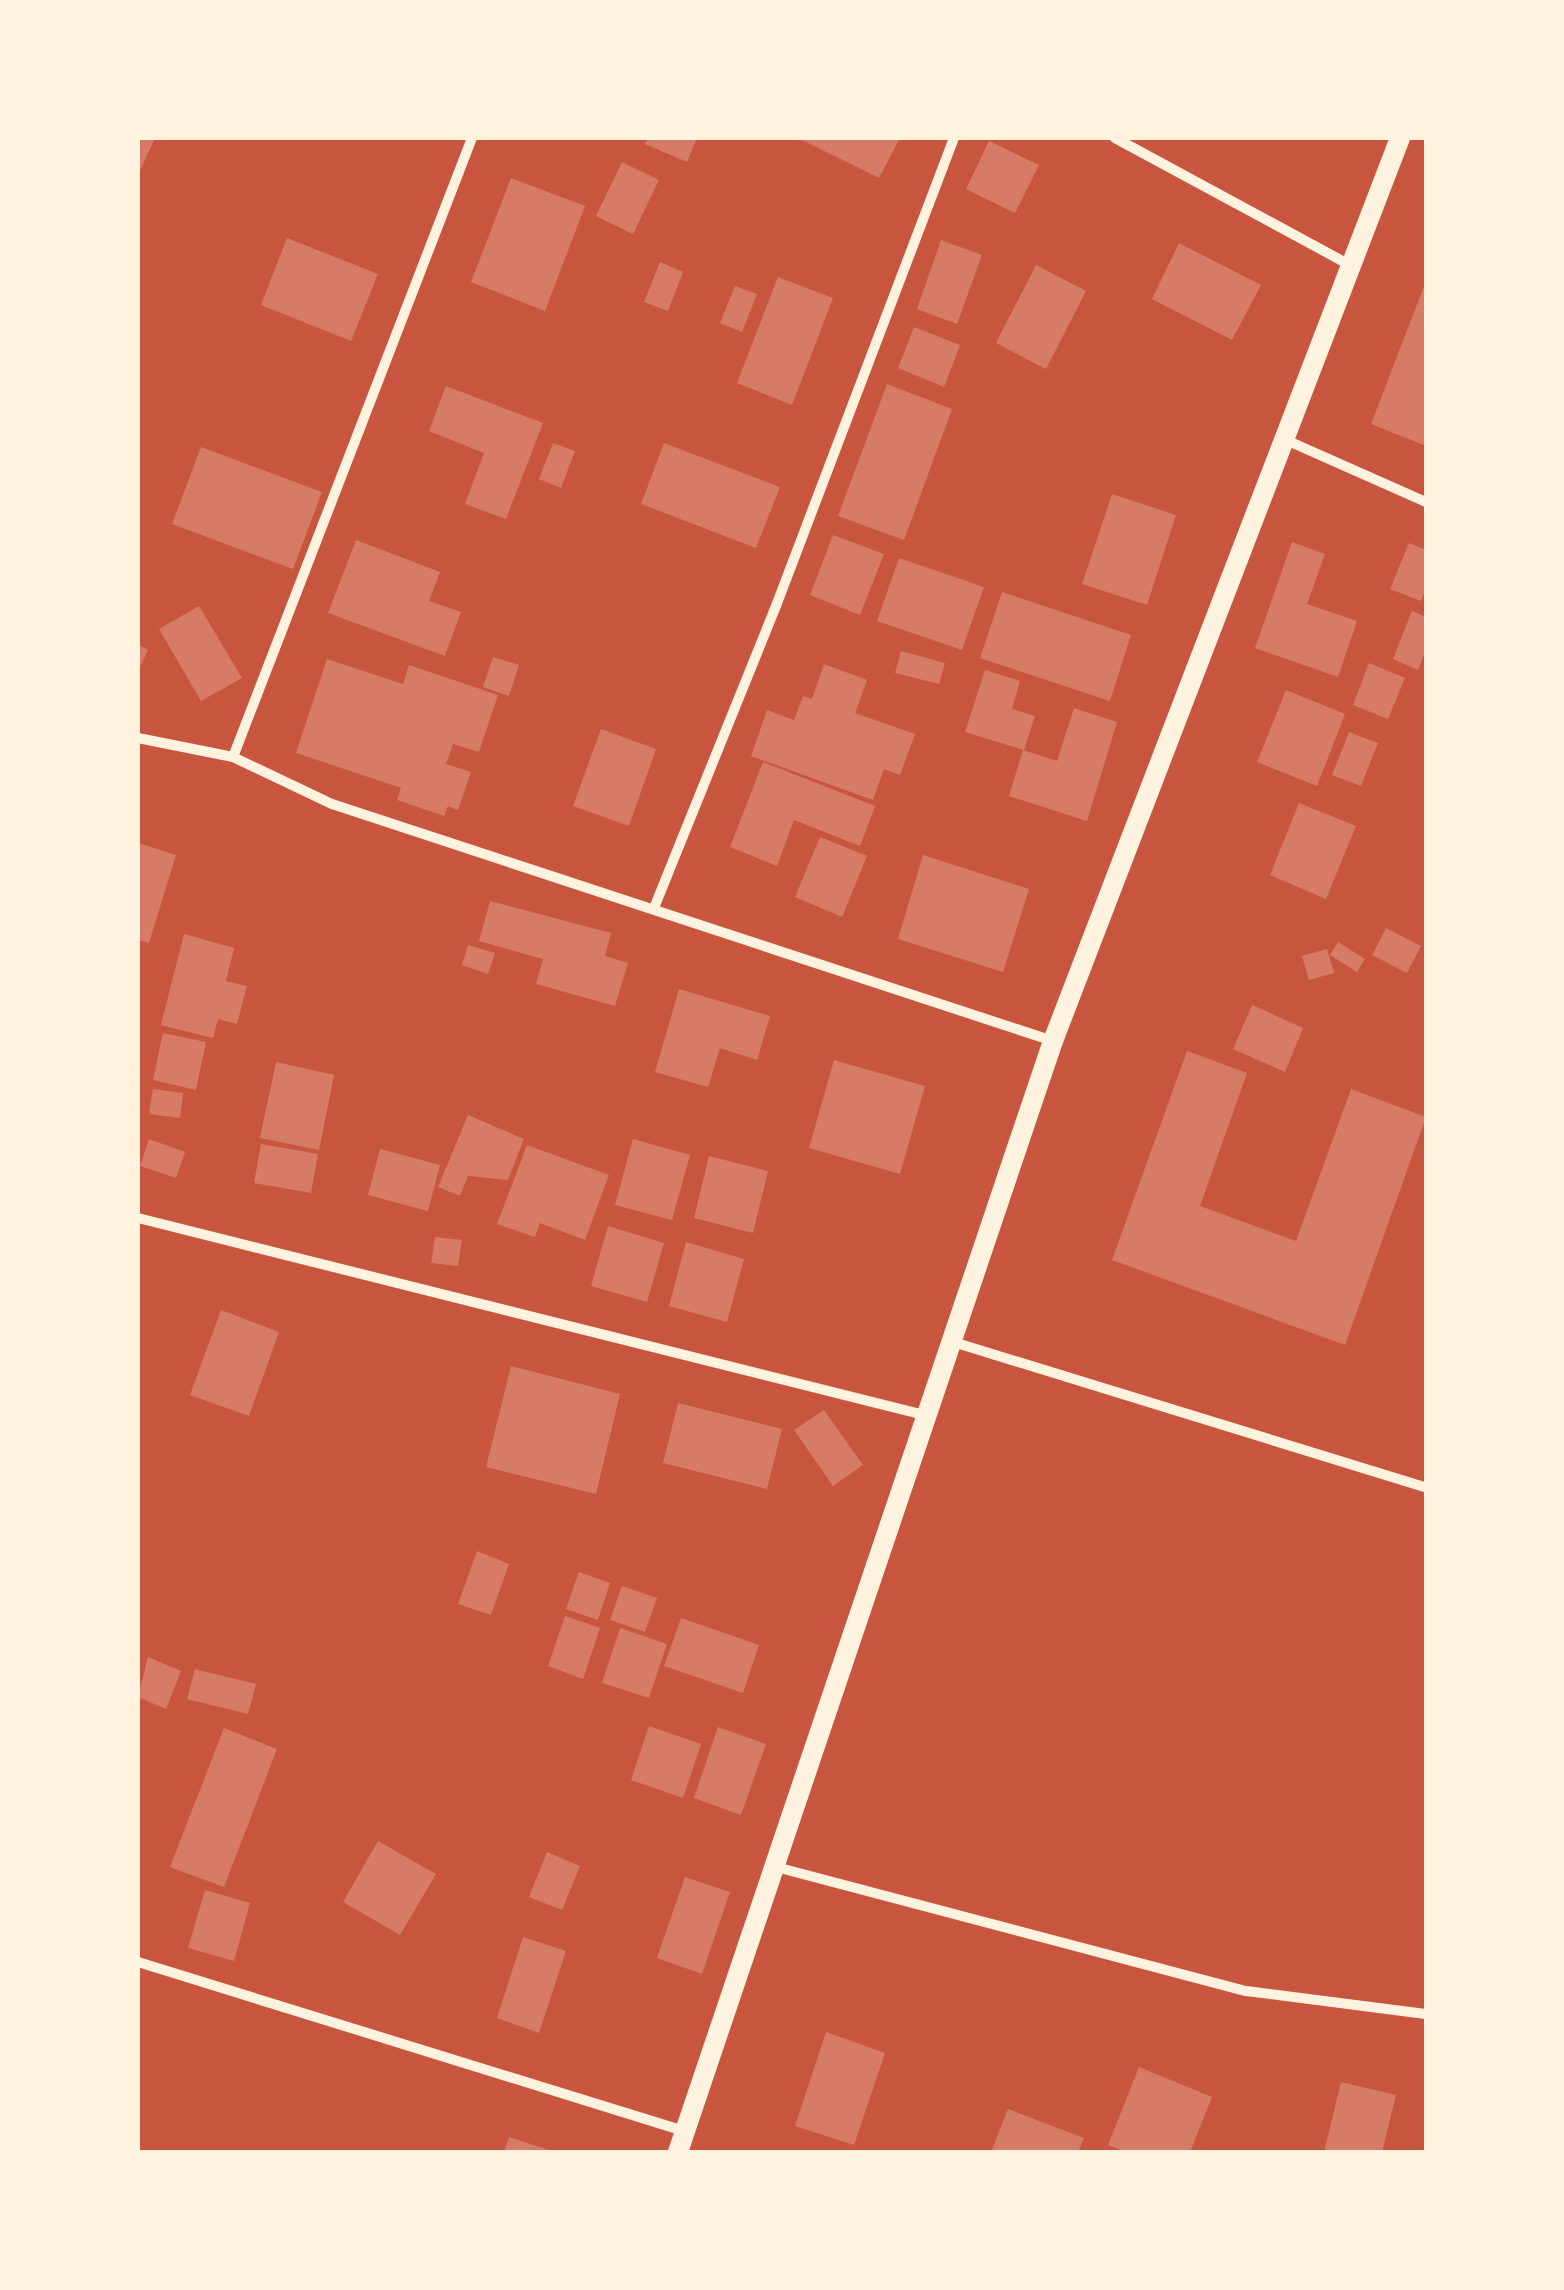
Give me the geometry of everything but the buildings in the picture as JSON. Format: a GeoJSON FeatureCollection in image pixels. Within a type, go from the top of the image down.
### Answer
{"type":"FeatureCollection","features":[{"type":"Feature","properties":{"kind":"main road"},"geometry":{"type":"LineString","coordinates":[[678,2152],[1052,1040],[1400,138]]}},
{"type":"Feature","properties":{"kind":"street"},"geometry":{"type":"LineString","coordinates":[[233,757],[472,138]]}},
{"type":"Feature","properties":{"kind":"street"},"geometry":{"type":"LineString","coordinates":[[654,908],[776,606],[954,138]]}},
{"type":"Feature","properties":{"kind":"street"},"geometry":{"type":"LineString","coordinates":[[1115,138],[1350,264]]}},
{"type":"Feature","properties":{"kind":"street"},"geometry":{"type":"LineString","coordinates":[[1286,440],[1426,502]]}},
{"type":"Feature","properties":{"kind":"street"},"geometry":{"type":"LineString","coordinates":[[138,738],[233,757],[332,804],[1052,1040]]}},
{"type":"Feature","properties":{"kind":"street"},"geometry":{"type":"LineString","coordinates":[[138,1218],[924,1415]]}},
{"type":"Feature","properties":{"kind":"street"},"geometry":{"type":"LineString","coordinates":[[950,1341],[1426,1487]]}},
{"type":"Feature","properties":{"kind":"street"},"geometry":{"type":"LineString","coordinates":[[776,1867],[1246,1991],[1426,2014]]}},
{"type":"Feature","properties":{"kind":"street"},"geometry":{"type":"LineString","coordinates":[[138,1962],[685,2131]]}}]}
